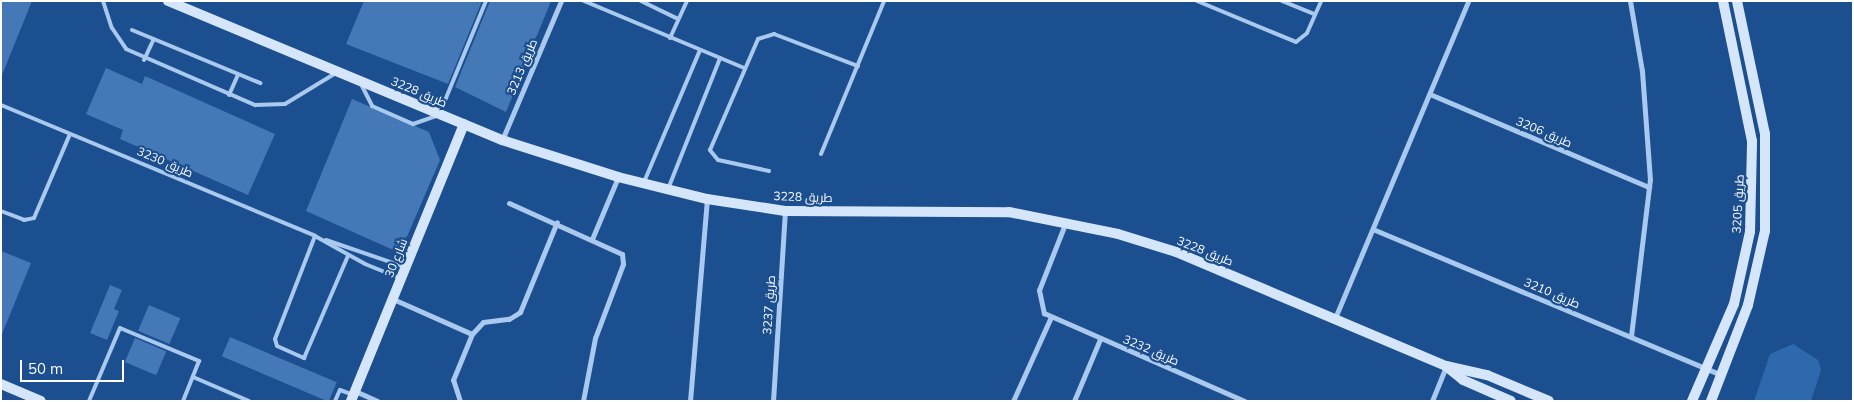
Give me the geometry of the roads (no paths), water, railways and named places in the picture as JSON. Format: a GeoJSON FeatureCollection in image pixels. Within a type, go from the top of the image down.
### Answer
{"type":"FeatureCollection","features":[{"type":"Feature","properties":{"kind":"street","name":"طريق 3228"},"geometry":{"type":"LineString","coordinates":[[168,1],[502,140],[618,178],[706,199],[785,211],[1009,212],[1065,223],[1176,252],[1446,366],[1487,375],[1549,401]]}},
{"type":"Feature","properties":{"kind":"street","name":"طريق 3213"},"geometry":{"type":"LineString","coordinates":[[502,140],[561,1]]}},
{"type":"Feature","properties":{"kind":"street"},"geometry":{"type":"LineString","coordinates":[[1336,318],[1432,95],[1468,1]]}},
{"type":"Feature","properties":{"kind":"street"},"geometry":{"type":"LineString","coordinates":[[1630,1],[1642,71],[1649,187],[1631,336]]}},
{"type":"Feature","properties":{"kind":"street","name":"طريق 3205"},"geometry":{"type":"LineString","coordinates":[[1692,401],[1708,368],[1734,304],[1750,232],[1752,141],[1723,1]]}},
{"type":"Feature","properties":{"kind":"street","name":"طريق 3205"},"geometry":{"type":"LineString","coordinates":[[1711,401],[1748,305],[1765,231],[1765,134],[1737,1]]}},
{"type":"Feature","properties":{"kind":"street","name":"طريق 3206"},"geometry":{"type":"LineString","coordinates":[[1432,95],[1649,187]]}},
{"type":"Feature","properties":{"kind":"street","name":"شارع 30"},"geometry":{"type":"LineString","coordinates":[[353,396],[464,124]]}},
{"type":"Feature","properties":{"kind":"street"},"geometry":{"type":"LineString","coordinates":[[592,239],[618,178]]}},
{"type":"Feature","properties":{"kind":"street"},"geometry":{"type":"LineString","coordinates":[[690,401],[706,199]]}},
{"type":"Feature","properties":{"kind":"street"},"geometry":{"type":"LineString","coordinates":[[509,203],[557,222],[619,251],[623,264],[595,338],[583,401]]}},
{"type":"Feature","properties":{"kind":"street","name":"طريق 3237"},"geometry":{"type":"LineString","coordinates":[[773,401],[785,211]]}},
{"type":"Feature","properties":{"kind":"street"},"geometry":{"type":"LineString","coordinates":[[460,401],[453,380],[472,334],[483,322],[509,319],[520,312],[557,222]]}},
{"type":"Feature","properties":{"kind":"street"},"geometry":{"type":"LineString","coordinates":[[1013,401],[1051,318],[1039,306],[1039,290],[1065,223]]}},
{"type":"Feature","properties":{"kind":"street","name":"طريق 3210"},"geometry":{"type":"LineString","coordinates":[[1375,230],[1722,375]]}},
{"type":"Feature","properties":{"kind":"street"},"geometry":{"type":"LineString","coordinates":[[392,299],[472,334]]}},
{"type":"Feature","properties":{"kind":"street","name":"طريق 3232"},"geometry":{"type":"LineString","coordinates":[[1051,318],[1244,401]]}},
{"type":"Feature","properties":{"kind":"street"},"geometry":{"type":"LineString","coordinates":[[1074,401],[1100,339]]}},
{"type":"Feature","properties":{"kind":"street","name":"طريق 3228"},"geometry":{"type":"LineString","coordinates":[[1446,366],[1463,380],[1511,401]]}},
{"type":"Feature","properties":{"kind":"street"},"geometry":{"type":"LineString","coordinates":[[1432,401],[1446,366]]}},
{"type":"Feature","properties":{"kind":"street"},"geometry":{"type":"LineString","coordinates":[[1,384],[41,401]]}},
{"type":"Feature","properties":{"kind":"street"},"geometry":{"type":"LineString","coordinates":[[353,396],[376,401]]}},
{"type":"Feature","properties":{"kind":"lane"},"geometry":{"type":"LineString","coordinates":[[103,1],[118,40],[144,60],[254,105],[285,104],[338,72]]}},
{"type":"Feature","properties":{"kind":"lane"},"geometry":{"type":"LineString","coordinates":[[361,82],[370,103],[390,114],[417,124],[439,115],[486,1]]}},
{"type":"Feature","properties":{"kind":"lane"},"geometry":{"type":"LineString","coordinates":[[584,1],[744,68]]}},
{"type":"Feature","properties":{"kind":"lane"},"geometry":{"type":"LineString","coordinates":[[641,1],[678,20]]}},
{"type":"Feature","properties":{"kind":"lane"},"geometry":{"type":"LineString","coordinates":[[670,38],[687,1]]}},
{"type":"Feature","properties":{"kind":"lane"},"geometry":{"type":"LineString","coordinates":[[821,154],[884,1]]}},
{"type":"Feature","properties":{"kind":"lane"},"geometry":{"type":"LineString","coordinates":[[1197,1],[1296,42],[1307,33],[1320,1]]}},
{"type":"Feature","properties":{"kind":"lane"},"geometry":{"type":"LineString","coordinates":[[1282,1],[1315,14]]}},
{"type":"Feature","properties":{"kind":"lane"},"geometry":{"type":"LineString","coordinates":[[132,30],[260,83]]}},
{"type":"Feature","properties":{"kind":"lane"},"geometry":{"type":"LineString","coordinates":[[770,171],[718,160],[711,153],[755,43],[768,34],[858,66]]}},
{"type":"Feature","properties":{"kind":"lane"},"geometry":{"type":"LineString","coordinates":[[144,60],[154,39]]}},
{"type":"Feature","properties":{"kind":"lane"},"geometry":{"type":"LineString","coordinates":[[643,185],[700,50]]}},
{"type":"Feature","properties":{"kind":"lane"},"geometry":{"type":"LineString","coordinates":[[667,191],[720,58]]}},
{"type":"Feature","properties":{"kind":"lane"},"geometry":{"type":"LineString","coordinates":[[230,95],[238,75]]}},
{"type":"Feature","properties":{"kind":"lane","name":"طريق 3230"},"geometry":{"type":"LineString","coordinates":[[1,105],[314,236],[405,267]]}},
{"type":"Feature","properties":{"kind":"lane"},"geometry":{"type":"LineString","coordinates":[[1,211],[24,220],[34,218],[70,134]]}},
{"type":"Feature","properties":{"kind":"lane"},"geometry":{"type":"LineString","coordinates":[[314,236],[275,340],[277,346],[304,358],[348,256]]}},
{"type":"Feature","properties":{"kind":"lane","name":"طريق 3230"},"geometry":{"type":"LineString","coordinates":[[322,239],[348,256],[400,278]]}},
{"type":"Feature","properties":{"kind":"lane"},"geometry":{"type":"LineString","coordinates":[[89,401],[120,328],[200,361],[183,401]]}},
{"type":"Feature","properties":{"kind":"lane"},"geometry":{"type":"LineString","coordinates":[[193,377],[249,401]]}},
{"type":"Feature","properties":{"kind":"lane"},"geometry":{"type":"LineString","coordinates":[[335,401],[340,390],[353,396]]}}]}
